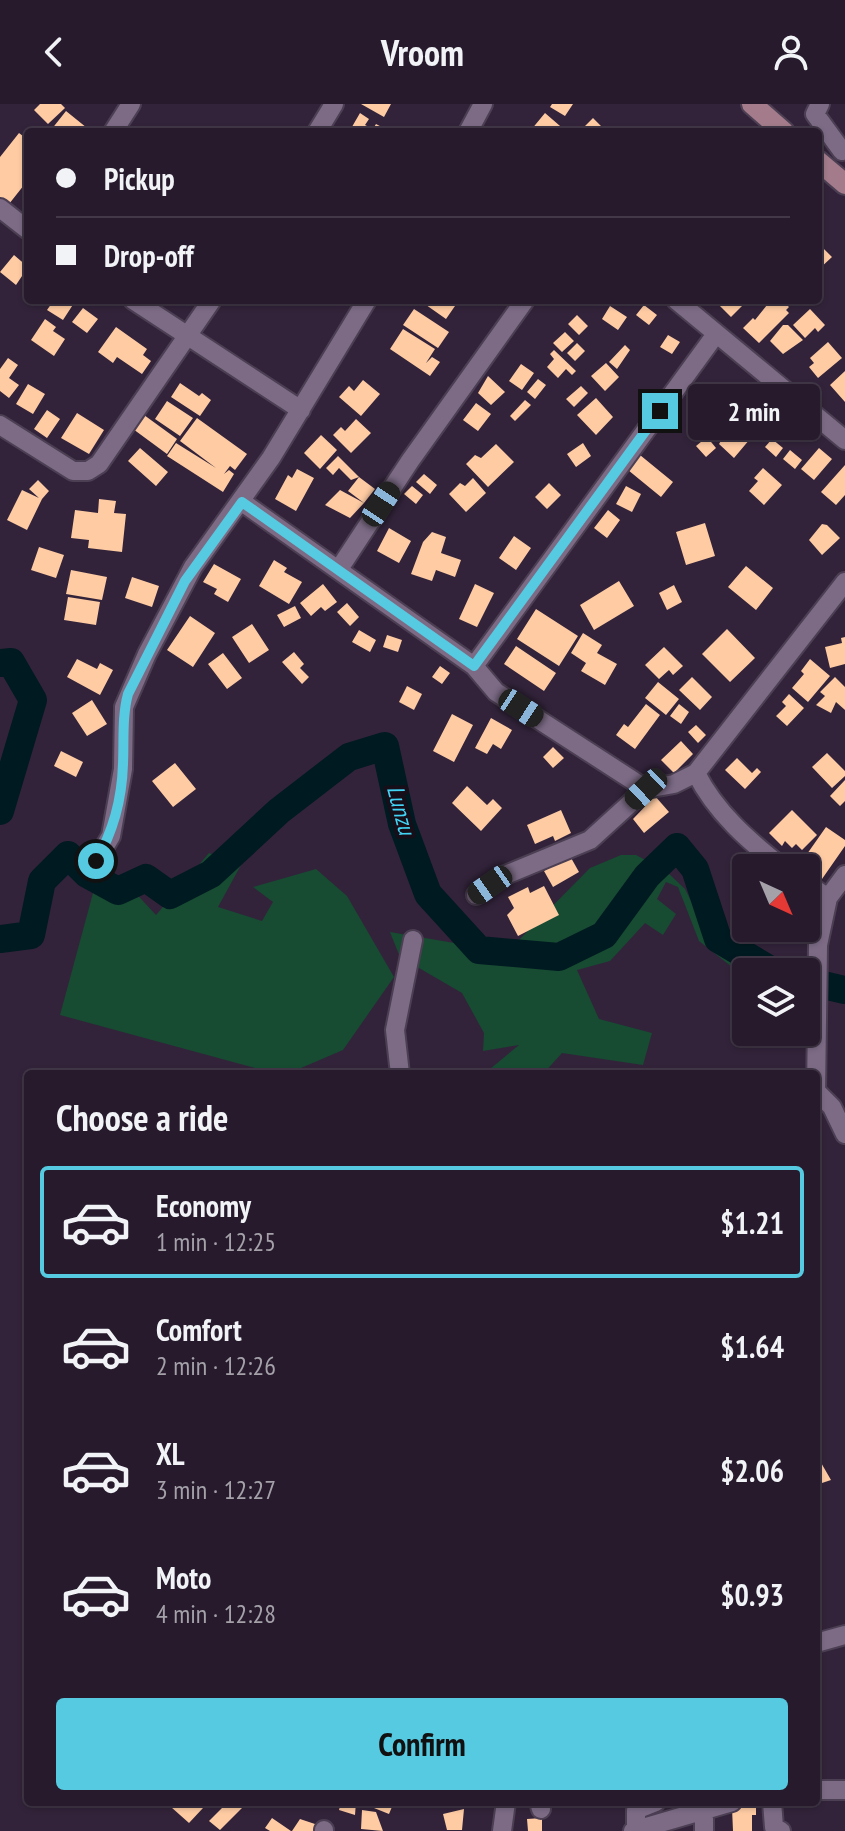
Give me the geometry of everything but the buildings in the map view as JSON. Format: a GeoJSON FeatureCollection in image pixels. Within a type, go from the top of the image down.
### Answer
{"type":"FeatureCollection","features":[{"type":"Feature","properties":{"kind":"main road"},"geometry":{"type":"LineString","coordinates":[[752,104],[779,128]]}},
{"type":"Feature","properties":{"kind":"main road"},"geometry":{"type":"LineString","coordinates":[[822,165],[845,184]]}},
{"type":"Feature","properties":{"kind":"street"},"geometry":{"type":"LineString","coordinates":[[116,128],[131,104]]}},
{"type":"Feature","properties":{"kind":"street"},"geometry":{"type":"LineString","coordinates":[[319,128],[334,104]]}},
{"type":"Feature","properties":{"kind":"street"},"geometry":{"type":"LineString","coordinates":[[820,104],[815,114],[843,150],[822,163]]}},
{"type":"Feature","properties":{"kind":"street"},"geometry":{"type":"LineString","coordinates":[[0,208],[24,227]]}},
{"type":"Feature","properties":{"kind":"street"},"geometry":{"type":"LineString","coordinates":[[139,304],[301,410]]}},
{"type":"Feature","properties":{"kind":"street"},"geometry":{"type":"LineString","coordinates":[[0,425],[73,471],[88,471],[99,464],[209,304]]}},
{"type":"Feature","properties":{"kind":"street"},"geometry":{"type":"LineString","coordinates":[[96,861],[111,836],[123,769],[124,707],[128,694],[185,581],[242,502],[365,304]]}},
{"type":"Feature","properties":{"kind":"street"},"geometry":{"type":"LineString","coordinates":[[339,569],[410,461],[522,304]]}},
{"type":"Feature","properties":{"kind":"street"},"geometry":{"type":"LineString","coordinates":[[681,304],[845,440]]}},
{"type":"Feature","properties":{"kind":"street"},"geometry":{"type":"LineString","coordinates":[[474,666],[716,334]]}},
{"type":"Feature","properties":{"kind":"street"},"geometry":{"type":"LineString","coordinates":[[242,502],[474,666],[496,692],[646,789]]}},
{"type":"Feature","properties":{"kind":"street"},"geometry":{"type":"LineString","coordinates":[[476,895],[503,876],[590,840],[646,789],[674,784],[696,773],[845,582]]}},
{"type":"Feature","properties":{"kind":"street"},"geometry":{"type":"LineString","coordinates":[[696,773],[708,797],[743,835],[766,854]]}},
{"type":"Feature","properties":{"kind":"street"},"geometry":{"type":"LineString","coordinates":[[816,1070],[818,945],[828,898],[845,875]]}},
{"type":"Feature","properties":{"kind":"street"},"geometry":{"type":"LineString","coordinates":[[820,893],[828,898]]}},
{"type":"Feature","properties":{"kind":"street"},"geometry":{"type":"LineString","coordinates":[[400,1070],[395,1030],[413,940]]}},
{"type":"Feature","properties":{"kind":"street"},"geometry":{"type":"LineString","coordinates":[[820,1096],[832,1107],[845,1134]]}},
{"type":"Feature","properties":{"kind":"street"},"geometry":{"type":"LineString","coordinates":[[820,1642],[845,1635]]}},
{"type":"Feature","properties":{"kind":"street"},"geometry":{"type":"LineString","coordinates":[[820,1790],[845,1790]]}},
{"type":"Feature","properties":{"kind":"street"},"geometry":{"type":"LineString","coordinates":[[502,1831],[505,1806]]}},
{"type":"Feature","properties":{"kind":"street"},"geometry":{"type":"LineString","coordinates":[[646,1806],[636,1810],[634,1831],[718,1806]]}},
{"type":"Feature","properties":{"kind":"street"},"geometry":{"type":"LineString","coordinates":[[772,1806],[774,1827],[781,1831]]}},
{"type":"Feature","properties":{"kind":"street"},"geometry":{"type":"LineString","coordinates":[[704,1810],[704,1831]]}},
{"type":"Feature","properties":{"kind":"green space"},"geometry":{"type":"Polygon","coordinates":[[[209,853],[241,865],[218,907],[262,921],[273,902],[253,887],[316,869],[347,896],[394,977],[343,1050],[296,1070],[262,1070],[60,1015],[93,893],[129,886],[156,915],[209,853]]]}},
{"type":"Feature","properties":{"kind":"green space"},"geometry":{"type":"Polygon","coordinates":[[[621,855],[636,855],[666,871],[685,889],[708,935],[736,958],[732,958],[732,967],[699,941],[678,887],[666,882],[657,899],[676,914],[663,935],[645,923],[610,961],[577,970],[599,1019],[652,1033],[643,1065],[562,1053],[547,1070],[489,1070],[519,1045],[483,1051],[484,1033],[462,993],[400,957],[390,932],[507,952],[590,868],[621,855]]]}},
{"type":"Feature","properties":{"kind":"waterway","name":"Lunzu"},"geometry":{"type":"LineString","coordinates":[[0,663],[11,662],[33,700],[0,811]]}},
{"type":"Feature","properties":{"kind":"waterway","name":"Lunzu"},"geometry":{"type":"LineString","coordinates":[[0,939],[31,935],[42,881],[68,855],[87,874],[118,891],[146,878],[170,895],[211,874],[279,811],[349,757],[385,746],[402,824],[428,894],[479,950],[559,957],[604,935],[647,876],[677,847],[695,869],[718,939],[750,958]]}},
{"type":"Feature","properties":{"kind":"waterway","name":"Lunzu"},"geometry":{"type":"LineString","coordinates":[[820,984],[845,990]]}},
{"type":"Feature","properties":{"kind":"route"},"geometry":{"type":"LineString","coordinates":[[96,861],[111,836],[123,769],[124,707],[128,694],[185,581],[242,502],[474,666],[660,411]]}}]}
